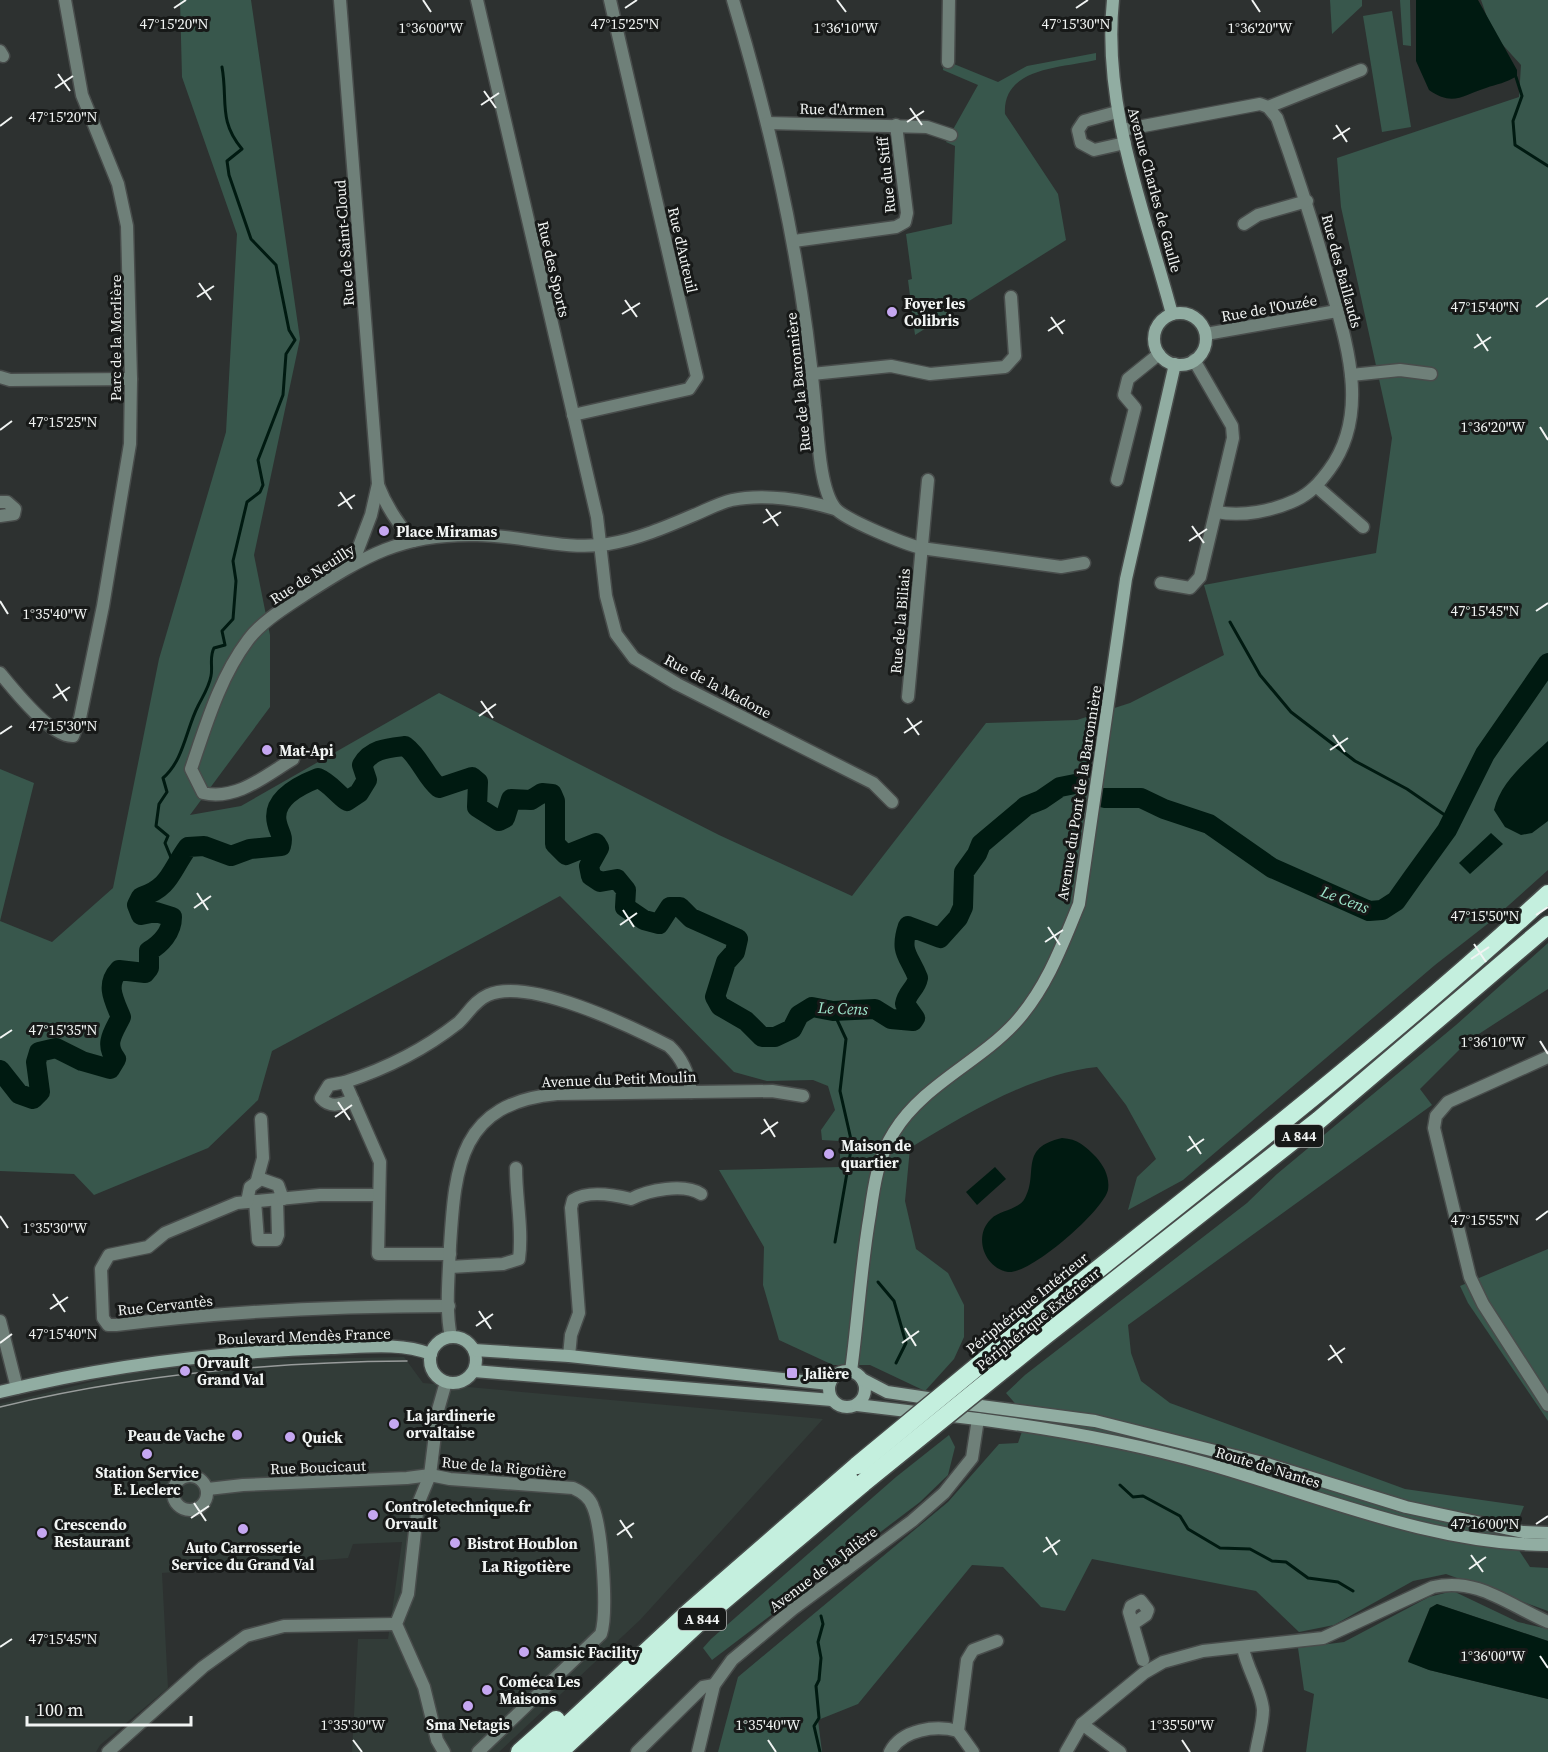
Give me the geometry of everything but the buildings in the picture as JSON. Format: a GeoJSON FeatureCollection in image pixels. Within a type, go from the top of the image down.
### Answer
{"type":"FeatureCollection","features":[{"type":"Feature","properties":{"kind":"highway","name":"Périphérique Intérieur"},"geometry":{"type":"LineString","coordinates":[[539,1752],[625,1670],[858,1465],[1008,1341],[1316,1096],[1448,984],[1548,894]]}},
{"type":"Feature","properties":{"kind":"highway","name":"Périphérique Extérieur"},"geometry":{"type":"LineString","coordinates":[[559,1752],[712,1610],[863,1483],[1042,1338],[1336,1106],[1548,925]]}},
{"type":"Feature","properties":{"kind":"highway"},"geometry":{"type":"LineString","coordinates":[[520,1752],[600,1681],[625,1670]]}},
{"type":"Feature","properties":{"kind":"highway"},"geometry":{"type":"LineString","coordinates":[[573,1752],[580,1744],[584,1728]]}},
{"type":"Feature","properties":{"kind":"main road","name":"Avenue Charles de Gaulle"},"geometry":{"type":"LineString","coordinates":[[1113,0],[1112,45],[1117,112],[1172,314]]}},
{"type":"Feature","properties":{"kind":"main road"},"geometry":{"type":"LineString","coordinates":[[1183,313],[1194,317],[1202,324],[1206,334],[1204,348],[1194,360],[1175,364],[1159,354],[1154,342],[1156,329],[1164,318],[1172,314],[1183,313]]}},
{"type":"Feature","properties":{"kind":"main road","name":"Avenue du Pont de la Baronnière"},"geometry":{"type":"LineString","coordinates":[[851,1371],[863,1256],[876,1174],[884,1151],[894,1131],[924,1097],[1014,1024],[1032,1002],[1064,942],[1079,904],[1125,579],[1175,364]]}},
{"type":"Feature","properties":{"kind":"main road"},"geometry":{"type":"LineString","coordinates":[[451,1337],[466,1341],[474,1350],[477,1362],[474,1371],[460,1383],[446,1382],[434,1372],[431,1354],[439,1343],[451,1337]]}},
{"type":"Feature","properties":{"kind":"main road","name":"Boulevard Mendès France"},"geometry":{"type":"LineString","coordinates":[[0,1392],[121,1366],[244,1351],[389,1346],[431,1354]]}},
{"type":"Feature","properties":{"kind":"main road"},"geometry":{"type":"LineString","coordinates":[[474,1350],[569,1356],[829,1384]]}},
{"type":"Feature","properties":{"kind":"main road"},"geometry":{"type":"LineString","coordinates":[[474,1371],[831,1400],[844,1408],[857,1405],[865,1391],[862,1379],[851,1371],[837,1374],[829,1384],[831,1400]]}},
{"type":"Feature","properties":{"kind":"main road","name":"Route de Nantes"},"geometry":{"type":"LineString","coordinates":[[862,1379],[887,1392],[1132,1444],[1461,1538],[1511,1545],[1548,1545]]}},
{"type":"Feature","properties":{"kind":"main road","name":"Route de Nantes"},"geometry":{"type":"LineString","coordinates":[[857,1405],[1095,1420],[1256,1461],[1406,1507],[1523,1532],[1548,1533]]}},
{"type":"Feature","properties":{"kind":"street","name":"Parc de la Morlière"},"geometry":{"type":"LineString","coordinates":[[0,673],[35,712],[67,736],[73,736],[80,718],[103,606],[130,444],[131,378],[127,226],[118,184],[82,95],[65,0]]}},
{"type":"Feature","properties":{"kind":"street","name":"Rue de Saint-Cloud"},"geometry":{"type":"LineString","coordinates":[[340,0],[378,484],[384,500],[401,528],[413,541]]}},
{"type":"Feature","properties":{"kind":"street","name":"Rue des Sports"},"geometry":{"type":"LineString","coordinates":[[477,0],[601,545]]}},
{"type":"Feature","properties":{"kind":"street","name":"Rue d'Auteuil"},"geometry":{"type":"LineString","coordinates":[[573,415],[689,389],[697,377],[610,0]]}},
{"type":"Feature","properties":{"kind":"street","name":"Rue de la Baronnière"},"geometry":{"type":"LineString","coordinates":[[733,0],[767,123],[794,240],[806,308],[826,489],[836,509]]}},
{"type":"Feature","properties":{"kind":"street"},"geometry":{"type":"LineString","coordinates":[[948,62],[949,0]]}},
{"type":"Feature","properties":{"kind":"street"},"geometry":{"type":"LineString","coordinates":[[1117,112],[1084,121],[1079,136],[1081,143],[1094,150],[1123,137],[1260,104],[1268,107],[1361,70]]}},
{"type":"Feature","properties":{"kind":"street","name":"Rue des Baillauds"},"geometry":{"type":"LineString","coordinates":[[1217,512],[1231,515],[1271,509],[1305,496],[1337,459],[1346,436],[1352,404],[1349,352],[1307,201],[1277,118],[1268,107]]}},
{"type":"Feature","properties":{"kind":"street","name":"Rue d'Armen"},"geometry":{"type":"LineString","coordinates":[[767,123],[927,127],[951,135]]}},
{"type":"Feature","properties":{"kind":"street","name":"Rue du Stiff"},"geometry":{"type":"LineString","coordinates":[[794,240],[896,227],[905,222],[908,213],[896,125]]}},
{"type":"Feature","properties":{"kind":"street"},"geometry":{"type":"LineString","coordinates":[[1244,224],[1258,215],[1307,201]]}},
{"type":"Feature","properties":{"kind":"street"},"geometry":{"type":"LineString","coordinates":[[812,374],[891,366],[930,374],[1005,367],[1015,356],[1011,297]]}},
{"type":"Feature","properties":{"kind":"street","name":"Rue de l'Ouzée"},"geometry":{"type":"LineString","coordinates":[[1206,334],[1337,310]]}},
{"type":"Feature","properties":{"kind":"street"},"geometry":{"type":"LineString","coordinates":[[1117,480],[1135,408],[1124,395],[1128,379],[1159,354]]}},
{"type":"Feature","properties":{"kind":"street"},"geometry":{"type":"LineString","coordinates":[[1161,583],[1190,588],[1200,577],[1233,438],[1232,426],[1194,360]]}},
{"type":"Feature","properties":{"kind":"street"},"geometry":{"type":"LineString","coordinates":[[1351,375],[1400,370],[1431,374]]}},
{"type":"Feature","properties":{"kind":"street"},"geometry":{"type":"LineString","coordinates":[[0,378],[131,378]]}},
{"type":"Feature","properties":{"kind":"street","name":"Rue de la Biliais"},"geometry":{"type":"LineString","coordinates":[[908,697],[928,480]]}},
{"type":"Feature","properties":{"kind":"street","name":"Rue de Saint-Cloud"},"geometry":{"type":"LineString","coordinates":[[352,565],[371,515],[378,484]]}},
{"type":"Feature","properties":{"kind":"street"},"geometry":{"type":"LineString","coordinates":[[1316,486],[1364,526]]}},
{"type":"Feature","properties":{"kind":"street","name":"Rue de Neuilly"},"geometry":{"type":"LineString","coordinates":[[293,759],[241,790],[217,796],[203,793],[191,769],[232,664],[249,638],[289,605],[352,565],[393,545],[430,537],[476,535],[580,546],[601,545],[628,540],[731,500],[755,497],[817,503],[836,509]]}},
{"type":"Feature","properties":{"kind":"street"},"geometry":{"type":"LineString","coordinates":[[0,502],[7,502],[15,509],[14,514],[0,516]]}},
{"type":"Feature","properties":{"kind":"street"},"geometry":{"type":"LineString","coordinates":[[836,509],[905,544],[921,548],[1060,567],[1084,563]]}},
{"type":"Feature","properties":{"kind":"street","name":"Rue de la Madone"},"geometry":{"type":"LineString","coordinates":[[601,545],[606,596],[616,634],[634,658],[677,684],[873,783],[892,802]]}},
{"type":"Feature","properties":{"kind":"street"},"geometry":{"type":"LineString","coordinates":[[353,1100],[334,1106],[326,1104],[321,1098],[330,1085],[376,1072],[432,1041],[459,1022],[474,1004],[489,994],[513,990],[568,1002],[669,1046],[677,1054],[690,1079],[691,1092]]}},
{"type":"Feature","properties":{"kind":"street"},"geometry":{"type":"LineString","coordinates":[[1548,1057],[1448,1102],[1436,1116],[1434,1128],[1473,1283],[1548,1405]]}},
{"type":"Feature","properties":{"kind":"street"},"geometry":{"type":"LineString","coordinates":[[345,1082],[380,1162],[378,1254],[450,1254]]}},
{"type":"Feature","properties":{"kind":"street","name":"Avenue du Petit Moulin"},"geometry":{"type":"LineString","coordinates":[[451,1337],[450,1254],[454,1186],[463,1154],[476,1132],[490,1118],[533,1096],[771,1091],[803,1096]]}},
{"type":"Feature","properties":{"kind":"street"},"geometry":{"type":"LineString","coordinates":[[257,1180],[273,1181],[278,1185],[280,1199],[276,1239],[258,1240],[251,1202],[250,1186],[257,1180],[263,1158],[261,1119]]}},
{"type":"Feature","properties":{"kind":"street"},"geometry":{"type":"LineString","coordinates":[[450,1267],[503,1264],[519,1259],[522,1239],[516,1203],[516,1168]]}},
{"type":"Feature","properties":{"kind":"street"},"geometry":{"type":"LineString","coordinates":[[569,1356],[571,1335],[579,1313],[571,1208],[573,1200],[580,1195],[616,1195],[632,1199],[645,1192],[689,1190],[701,1194]]}},
{"type":"Feature","properties":{"kind":"street","name":"Rue Cervantès"},"geometry":{"type":"LineString","coordinates":[[378,1195],[320,1195],[251,1202],[165,1233],[148,1247],[109,1255],[101,1269],[104,1318],[108,1325],[184,1316],[317,1308],[449,1306]]}},
{"type":"Feature","properties":{"kind":"street"},"geometry":{"type":"LineString","coordinates":[[0,1321],[17,1388]]}},
{"type":"Feature","properties":{"kind":"street"},"geometry":{"type":"LineString","coordinates":[[444,1752],[437,1740],[424,1687],[396,1624],[408,1594],[418,1503],[430,1475],[438,1410],[446,1382]]}},
{"type":"Feature","properties":{"kind":"street","name":"Avenue de la Jalière"},"geometry":{"type":"LineString","coordinates":[[698,1752],[714,1685],[732,1660],[792,1609],[912,1521],[944,1493],[972,1458],[980,1413]]}},
{"type":"Feature","properties":{"kind":"street","name":"Rue Boucicaut"},"geometry":{"type":"LineString","coordinates":[[208,1489],[430,1475]]}},
{"type":"Feature","properties":{"kind":"street","name":"Rue de la Rigotière"},"geometry":{"type":"LineString","coordinates":[[430,1475],[450,1479],[573,1488],[588,1498],[596,1517],[605,1600],[605,1620],[601,1634],[478,1752]]}},
{"type":"Feature","properties":{"kind":"street"},"geometry":{"type":"LineString","coordinates":[[1066,1752],[1082,1724],[1144,1673],[1163,1662],[1203,1651],[1323,1638],[1433,1587],[1451,1583],[1474,1586],[1548,1622]]}},
{"type":"Feature","properties":{"kind":"street"},"geometry":{"type":"LineString","coordinates":[[108,1752],[203,1667],[246,1636],[284,1626],[396,1624]]}},
{"type":"Feature","properties":{"kind":"street"},"geometry":{"type":"LineString","coordinates":[[1133,1624],[1143,1660]]}},
{"type":"Feature","properties":{"kind":"street"},"geometry":{"type":"LineString","coordinates":[[958,1731],[967,1660],[973,1650],[997,1641]]}},
{"type":"Feature","properties":{"kind":"street"},"geometry":{"type":"LineString","coordinates":[[1243,1648],[1246,1666],[1261,1699],[1263,1712],[1256,1752]]}},
{"type":"Feature","properties":{"kind":"street"},"geometry":{"type":"LineString","coordinates":[[637,1752],[703,1687],[714,1685]]}},
{"type":"Feature","properties":{"kind":"street"},"geometry":{"type":"LineString","coordinates":[[1082,1724],[1120,1752]]}},
{"type":"Feature","properties":{"kind":"street"},"geometry":{"type":"LineString","coordinates":[[890,1752],[912,1733],[946,1727],[958,1731],[973,1752]]}},
{"type":"Feature","properties":{"kind":"shaded area"},"geometry":{"type":"Polygon","coordinates":[[[180,0],[251,0],[300,339],[254,555],[270,635],[270,707],[190,815],[241,806],[439,693],[719,835],[852,896],[986,723],[1077,720],[1130,703],[1224,655],[1204,585],[1376,553],[1392,438],[1341,207],[1337,158],[1519,97],[1521,65],[1493,34],[1481,0],[1548,0],[1548,870],[1490,922],[1435,965],[1183,1180],[1128,1210],[1137,1177],[1156,1159],[1126,1105],[1097,1067],[1048,1078],[1000,1097],[910,1148],[905,1201],[916,1249],[948,1273],[964,1305],[964,1337],[954,1359],[925,1391],[870,1365],[833,1365],[779,1340],[763,1285],[764,1247],[719,1170],[840,1167],[840,1141],[822,1140],[821,1130],[835,1110],[828,1086],[813,1080],[767,1081],[734,1072],[560,896],[272,1051],[258,1100],[208,1148],[94,1195],[74,1174],[0,1171],[0,921],[52,942],[113,888],[159,659],[226,432],[237,234],[182,77],[180,0]]]}},
{"type":"Feature","properties":{"kind":"shaded area"},"geometry":{"type":"Polygon","coordinates":[[[1330,0],[1362,0],[1362,6],[1332,34],[1330,0]]]}},
{"type":"Feature","properties":{"kind":"shaded area"},"geometry":{"type":"Polygon","coordinates":[[[1400,0],[1410,0],[1411,46],[1403,45],[1400,0]]]}},
{"type":"Feature","properties":{"kind":"shaded area"},"geometry":{"type":"Polygon","coordinates":[[[1416,0],[1478,0],[1517,70],[1517,76],[1452,99],[1429,90],[1416,61],[1416,0]]]}},
{"type":"Feature","properties":{"kind":"shaded area"},"geometry":{"type":"Polygon","coordinates":[[[1392,11],[1411,127],[1382,132],[1363,16],[1392,11]]]}},
{"type":"Feature","properties":{"kind":"shaded area"},"geometry":{"type":"Polygon","coordinates":[[[1096,53],[1096,60],[1051,68],[1024,78],[1013,87],[1007,99],[1005,114],[1058,194],[1066,240],[915,335],[908,280],[912,279],[906,234],[952,224],[955,146],[946,142],[978,85],[943,70],[944,60],[998,82],[1027,66],[1096,53]]]}},
{"type":"Feature","properties":{"kind":"shaded area"},"geometry":{"type":"Polygon","coordinates":[[[1548,741],[1548,821],[1532,833],[1521,835],[1505,827],[1494,810],[1502,790],[1509,781],[1548,741]]]}},
{"type":"Feature","properties":{"kind":"shaded area"},"geometry":{"type":"Polygon","coordinates":[[[0,769],[34,783],[0,921],[0,769]]]}},
{"type":"Feature","properties":{"kind":"shaded area"},"geometry":{"type":"Polygon","coordinates":[[[1491,833],[1503,844],[1470,874],[1459,863],[1491,833]]]}},
{"type":"Feature","properties":{"kind":"shaded area"},"geometry":{"type":"Polygon","coordinates":[[[1548,943],[1548,989],[1468,1041],[1420,1089],[1432,1105],[1128,1325],[1131,1353],[1141,1381],[1170,1403],[1405,1489],[1524,1506],[1511,1538],[1530,1567],[1548,1568],[1548,1611],[1446,1574],[1413,1581],[1334,1625],[1299,1632],[1256,1591],[1092,1559],[1065,1611],[1041,1607],[1003,1567],[972,1565],[858,1704],[818,1720],[822,1752],[718,1752],[738,1677],[948,1502],[999,1444],[1018,1443],[1027,1417],[1006,1393],[1025,1375],[1247,1203],[1277,1174],[1456,1025],[1548,943]]]}},
{"type":"Feature","properties":{"kind":"shaded area"},"geometry":{"type":"Polygon","coordinates":[[[1062,1138],[1081,1144],[1096,1157],[1106,1172],[1108,1190],[1103,1200],[1080,1226],[1048,1253],[1018,1270],[1008,1272],[1000,1269],[987,1258],[984,1250],[982,1242],[986,1226],[995,1216],[1022,1202],[1029,1189],[1035,1155],[1048,1142],[1062,1138]]]}},
{"type":"Feature","properties":{"kind":"shaded area"},"geometry":{"type":"Polygon","coordinates":[[[995,1167],[1006,1179],[977,1205],[966,1192],[995,1167]]]}},
{"type":"Feature","properties":{"kind":"shaded area"},"geometry":{"type":"Polygon","coordinates":[[[1548,1249],[1548,1421],[1468,1303],[1460,1286],[1548,1249]]]}},
{"type":"Feature","properties":{"kind":"shaded area"},"geometry":{"type":"Polygon","coordinates":[[[404,1357],[423,1383],[823,1419],[640,1620],[499,1752],[352,1752],[358,1639],[388,1639],[402,1542],[353,1544],[348,1558],[162,1573],[168,1688],[100,1745],[96,1752],[0,1752],[0,1404],[120,1375],[248,1360],[404,1357]]]}},
{"type":"Feature","properties":{"kind":"shaded area"},"geometry":{"type":"Polygon","coordinates":[[[949,1435],[955,1447],[948,1475],[920,1502],[712,1660],[703,1648],[711,1639],[896,1477],[949,1435]]]}},
{"type":"Feature","properties":{"kind":"shaded area"},"geometry":{"type":"Polygon","coordinates":[[[1453,1591],[1518,1622],[1548,1629],[1548,1641],[1437,1604],[1430,1608],[1408,1661],[1429,1670],[1548,1699],[1548,1752],[1306,1752],[1314,1694],[1304,1690],[1298,1648],[1344,1642],[1429,1597],[1453,1591]]]}},
{"type":"Feature","properties":{"kind":"shaded area"},"geometry":{"type":"Polygon","coordinates":[[[1437,1604],[1548,1641],[1548,1699],[1429,1670],[1408,1662],[1430,1608],[1437,1604]]]}},
{"type":"Feature","properties":{"kind":"waterway"},"geometry":{"type":"LineString","coordinates":[[174,865],[165,843],[168,836],[156,826],[159,804],[167,792],[163,778],[176,762],[206,691],[210,680],[214,648],[225,645],[222,631],[233,619],[236,581],[233,561],[247,502],[260,492],[263,485],[258,460],[283,395],[286,354],[295,340],[289,330],[276,265],[251,239],[229,175],[227,161],[242,149],[234,139],[227,119],[222,67]]}},
{"type":"Feature","properties":{"kind":"waterway"},"geometry":{"type":"LineString","coordinates":[[1516,77],[1522,96],[1513,121],[1515,145],[1548,166]]}},
{"type":"Feature","properties":{"kind":"waterway"},"geometry":{"type":"LineString","coordinates":[[1230,622],[1260,675],[1291,712],[1355,761],[1407,789],[1452,820]]}},
{"type":"Feature","properties":{"kind":"waterway","name":"Le Cens"},"geometry":{"type":"LineString","coordinates":[[1104,798],[1141,798],[1164,809],[1209,824],[1272,868],[1369,911],[1382,910],[1396,901],[1447,830],[1485,754],[1548,663]]}},
{"type":"Feature","properties":{"kind":"waterway","name":"Le Cens"},"geometry":{"type":"LineString","coordinates":[[0,1070],[19,1094],[33,1099],[40,1092],[36,1062],[39,1052],[56,1048],[82,1061],[110,1069],[116,1059],[112,1054],[111,1038],[121,1017],[112,993],[112,981],[119,970],[145,973],[149,968],[149,951],[165,937],[172,922],[172,917],[156,912],[141,915],[137,905],[141,897],[158,889],[164,883],[188,847],[204,846],[231,856],[250,849],[281,846],[282,837],[276,814],[278,807],[288,794],[318,778],[347,801],[359,793],[367,780],[362,765],[375,752],[386,749],[405,746],[439,788],[472,777],[478,782],[477,807],[499,821],[505,818],[511,799],[531,800],[542,793],[552,794],[555,801],[555,844],[566,855],[596,843],[599,848],[589,866],[591,876],[600,882],[617,879],[626,890],[625,907],[644,920],[659,924],[670,907],[680,907],[691,918],[738,939],[735,952],[726,962],[715,997],[720,1006],[746,1021],[762,1037],[775,1037],[792,1029],[799,1015],[812,1007],[833,1011],[875,1009],[891,1019],[913,1021],[915,1018],[905,1004],[918,978],[906,954],[904,942],[908,926],[940,938],[958,918],[963,907],[964,872],[981,844],[1026,806],[1041,800],[1060,787],[1075,784]]}},
{"type":"Feature","properties":{"kind":"waterway"},"geometry":{"type":"LineString","coordinates":[[833,1011],[846,1039],[840,1091],[852,1144],[835,1242]]}},
{"type":"Feature","properties":{"kind":"waterway"},"geometry":{"type":"LineString","coordinates":[[878,1282],[894,1301],[906,1343],[896,1363]]}},
{"type":"Feature","properties":{"kind":"waterway"},"geometry":{"type":"LineString","coordinates":[[1120,1485],[1133,1497],[1143,1496],[1180,1516],[1188,1529],[1220,1548],[1250,1549],[1272,1561],[1286,1562],[1308,1578],[1338,1582],[1353,1591]]}},
{"type":"Feature","properties":{"kind":"waterway"},"geometry":{"type":"LineString","coordinates":[[820,1752],[814,1726],[819,1718],[816,1686],[819,1680],[821,1658],[818,1642],[823,1624],[821,1616]]}},
{"type":"Feature","properties":{"kind":"tram line"},"geometry":{"type":"LineString","coordinates":[[0,1407],[100,1386],[202,1372],[305,1364],[407,1361]]}},
{"type":"Feature","properties":{"kind":"place","name":"Foyer les Colibris"},"geometry":{"type":"Point","coordinates":[892,312]}},
{"type":"Feature","properties":{"kind":"place","name":"Place Miramas"},"geometry":{"type":"Point","coordinates":[384,531]}},
{"type":"Feature","properties":{"kind":"place","name":"Mat-Api"},"geometry":{"type":"Point","coordinates":[267,750]}},
{"type":"Feature","properties":{"kind":"place","name":"Maison de quartier"},"geometry":{"type":"Point","coordinates":[829,1154]}},
{"type":"Feature","properties":{"kind":"place","name":"Orvault Grand Val"},"geometry":{"type":"Point","coordinates":[185,1371]}},
{"type":"Feature","properties":{"kind":"place","name":"Jalière"},"geometry":{"type":"Point","coordinates":[792,1373]}},
{"type":"Feature","properties":{"kind":"place","name":"La jardinerie orvaltaise"},"geometry":{"type":"Point","coordinates":[394,1424]}},
{"type":"Feature","properties":{"kind":"place","name":"Peau de Vache"},"geometry":{"type":"Point","coordinates":[237,1435]}},
{"type":"Feature","properties":{"kind":"place","name":"Quick"},"geometry":{"type":"Point","coordinates":[290,1437]}},
{"type":"Feature","properties":{"kind":"place","name":"Station Service E. Leclerc"},"geometry":{"type":"Point","coordinates":[147,1454]}},
{"type":"Feature","properties":{"kind":"place","name":"Controletechnique.fr Orvault"},"geometry":{"type":"Point","coordinates":[373,1515]}},
{"type":"Feature","properties":{"kind":"place","name":"Auto Carrosserie Service du Grand Val"},"geometry":{"type":"Point","coordinates":[243,1529]}},
{"type":"Feature","properties":{"kind":"place","name":"Crescendo Restaurant"},"geometry":{"type":"Point","coordinates":[42,1533]}},
{"type":"Feature","properties":{"kind":"place","name":"Bistrot Houblon"},"geometry":{"type":"Point","coordinates":[455,1543]}},
{"type":"Feature","properties":{"kind":"place","name":"Samsic Facility"},"geometry":{"type":"Point","coordinates":[524,1652]}},
{"type":"Feature","properties":{"kind":"place","name":"Coméca Les Maisons"},"geometry":{"type":"Point","coordinates":[487,1690]}},
{"type":"Feature","properties":{"kind":"place","name":"Sma Netagis"},"geometry":{"type":"Point","coordinates":[468,1706]}},
{"type":"Feature","properties":{"kind":"district","name":"La Rigotière"},"geometry":{"type":"Point","coordinates":[526,1566]}}]}
